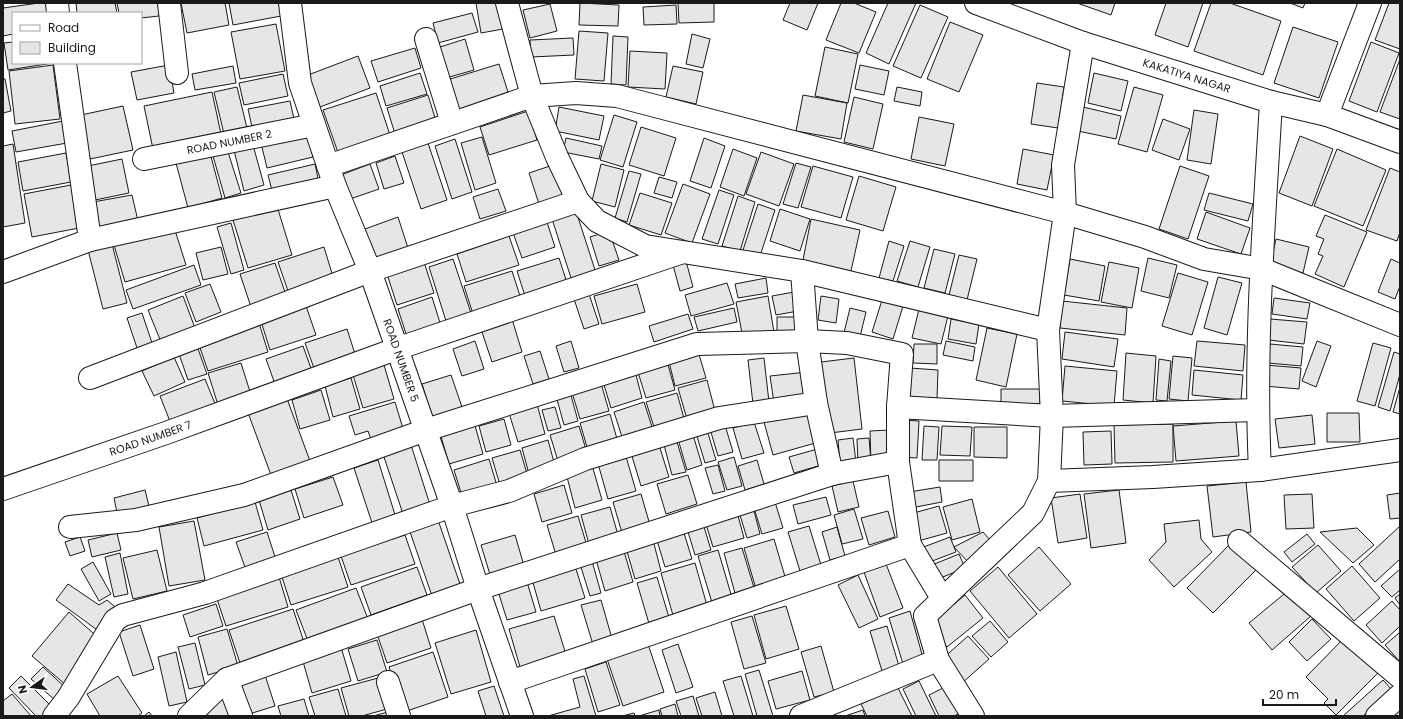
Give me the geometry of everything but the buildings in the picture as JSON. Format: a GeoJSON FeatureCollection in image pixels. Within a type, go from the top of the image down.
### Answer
{"type":"FeatureCollection","features":[{"type":"Feature","properties":{"kind":"street"},"geometry":{"type":"LineString","coordinates":[[169,3],[177,73]]}},
{"type":"Feature","properties":{"kind":"street","name":"ROAD NUMBER 5"},"geometry":{"type":"LineString","coordinates":[[290,3],[300,83],[332,176],[370,271],[396,349],[426,430],[478,589],[522,716]]}},
{"type":"Feature","properties":{"kind":"street"},"geometry":{"type":"LineString","coordinates":[[507,3],[532,96],[557,157],[578,201],[597,221],[645,246],[680,253],[802,271],[1048,330]]}},
{"type":"Feature","properties":{"kind":"street","name":"KAKATIYA NAGAR"},"geometry":{"type":"LineString","coordinates":[[976,3],[1083,43],[1271,102],[1327,115],[1400,142]]}},
{"type":"Feature","properties":{"kind":"street"},"geometry":{"type":"LineString","coordinates":[[1327,115],[1370,3]]}},
{"type":"Feature","properties":{"kind":"street"},"geometry":{"type":"LineString","coordinates":[[426,39],[452,123]]}},
{"type":"Feature","properties":{"kind":"street"},"geometry":{"type":"LineString","coordinates":[[973,716],[938,660],[925,616],[942,598],[1033,513],[1049,480],[1052,416],[1048,330],[1065,213],[1063,165],[1083,43]]}},
{"type":"Feature","properties":{"kind":"street"},"geometry":{"type":"LineString","coordinates":[[64,64],[90,240]]}},
{"type":"Feature","properties":{"kind":"street"},"geometry":{"type":"LineString","coordinates":[[3,272],[90,240],[332,176],[452,123],[532,96],[576,93],[618,96],[1065,213],[1145,237],[1204,259],[1262,270],[1400,325]]}},
{"type":"Feature","properties":{"kind":"street"},"geometry":{"type":"LineString","coordinates":[[1260,470],[1257,410],[1262,270],[1271,102]]}},
{"type":"Feature","properties":{"kind":"street","name":"ROAD NUMBER 2"},"geometry":{"type":"LineString","coordinates":[[144,159],[314,125]]}},
{"type":"Feature","properties":{"kind":"street"},"geometry":{"type":"LineString","coordinates":[[90,378],[370,271],[578,201]]}},
{"type":"Feature","properties":{"kind":"street","name":"ROAD NUMBER 7"},"geometry":{"type":"LineString","coordinates":[[3,489],[95,458],[396,349],[680,253]]}},
{"type":"Feature","properties":{"kind":"street"},"geometry":{"type":"LineString","coordinates":[[802,271],[808,341],[816,403],[832,474]]}},
{"type":"Feature","properties":{"kind":"street"},"geometry":{"type":"LineString","coordinates":[[70,527],[123,522],[244,495],[426,430],[697,344],[808,341],[848,343],[902,354],[898,407],[898,462],[910,545],[942,598]]}},
{"type":"Feature","properties":{"kind":"street"},"geometry":{"type":"LineString","coordinates":[[54,716],[72,707],[115,620],[122,615],[205,593],[452,506],[509,491],[585,460],[719,418],[816,403]]}},
{"type":"Feature","properties":{"kind":"street"},"geometry":{"type":"LineString","coordinates":[[898,407],[1052,416],[1257,410]]}},
{"type":"Feature","properties":{"kind":"street"},"geometry":{"type":"LineString","coordinates":[[1049,480],[1153,477],[1260,470],[1400,450]]}},
{"type":"Feature","properties":{"kind":"street"},"geometry":{"type":"LineString","coordinates":[[190,716],[227,679],[478,589],[832,474],[898,462]]}},
{"type":"Feature","properties":{"kind":"street"},"geometry":{"type":"LineString","coordinates":[[1239,541],[1400,677]]}},
{"type":"Feature","properties":{"kind":"street"},"geometry":{"type":"LineString","coordinates":[[510,682],[910,545]]}},
{"type":"Feature","properties":{"kind":"street"},"geometry":{"type":"LineString","coordinates":[[801,716],[938,660]]}},
{"type":"Feature","properties":{"kind":"street"},"geometry":{"type":"LineString","coordinates":[[227,679],[241,716]]}},
{"type":"Feature","properties":{"kind":"street"},"geometry":{"type":"LineString","coordinates":[[388,682],[399,716]]}},
{"type":"Feature","properties":{"kind":"street"},"geometry":{"type":"LineString","coordinates":[[1377,716],[1400,695]]}}]}
